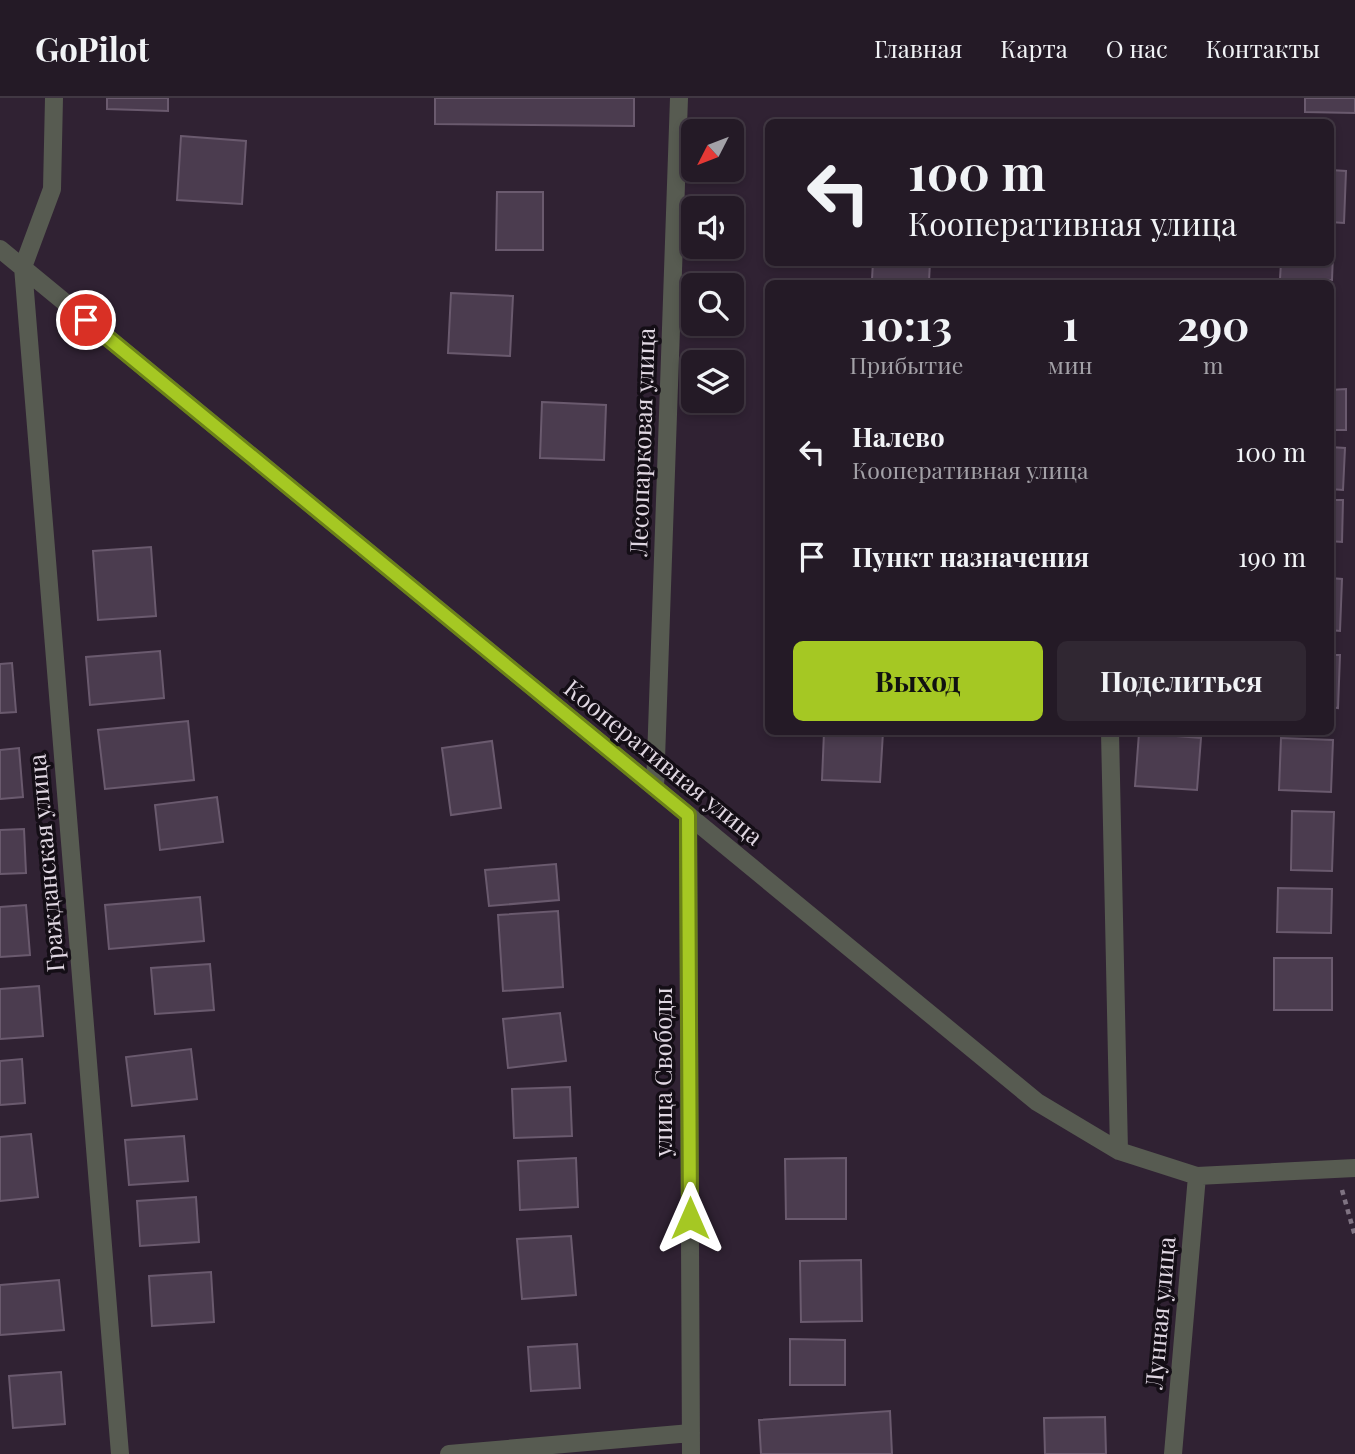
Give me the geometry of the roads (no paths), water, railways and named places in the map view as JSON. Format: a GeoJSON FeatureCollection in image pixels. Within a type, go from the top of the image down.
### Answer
{"type":"FeatureCollection","features":[{"type":"Feature","properties":{"kind":"street"},"geometry":{"type":"LineString","coordinates":[[23,268],[52,189],[54,98]]}},
{"type":"Feature","properties":{"kind":"street","name":"Лесопарковая улица"},"geometry":{"type":"LineString","coordinates":[[655,788],[679,98]]}},
{"type":"Feature","properties":{"kind":"street","name":"Кооперативная улица"},"geometry":{"type":"LineString","coordinates":[[0,249],[1037,1102],[1119,1151],[1198,1176],[1355,1168]]}},
{"type":"Feature","properties":{"kind":"street","name":"Гражданская улица"},"geometry":{"type":"LineString","coordinates":[[23,268],[120,1454]]}},
{"type":"Feature","properties":{"kind":"street"},"geometry":{"type":"LineString","coordinates":[[1110,735],[1119,1151]]}},
{"type":"Feature","properties":{"kind":"street","name":"улица Свободы"},"geometry":{"type":"LineString","coordinates":[[688,815],[691,1454]]}},
{"type":"Feature","properties":{"kind":"street","name":"Лунная улица"},"geometry":{"type":"LineString","coordinates":[[1173,1454],[1198,1176]]}},
{"type":"Feature","properties":{"kind":"street"},"geometry":{"type":"LineString","coordinates":[[449,1454],[691,1433]]}}]}
